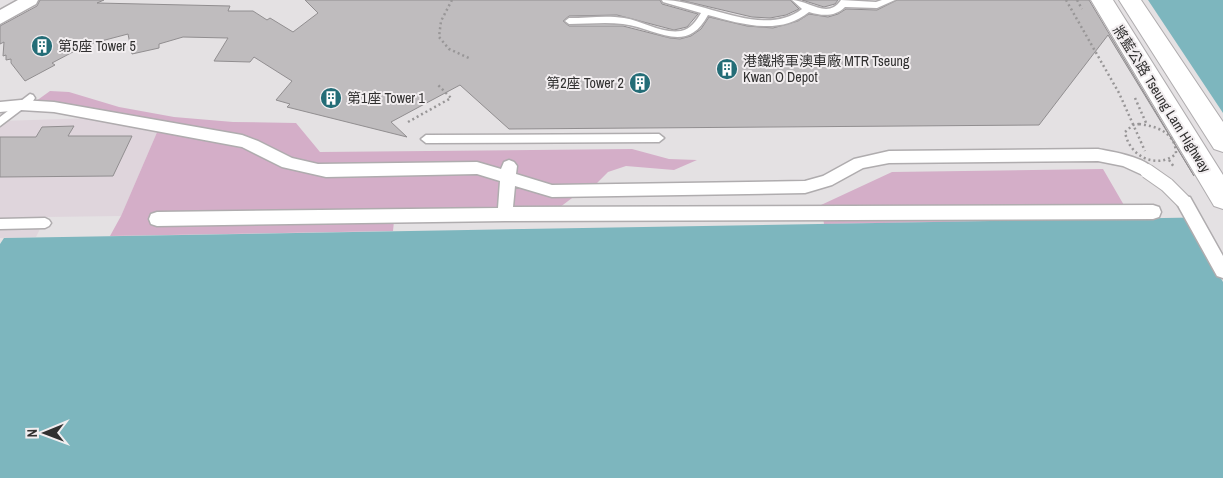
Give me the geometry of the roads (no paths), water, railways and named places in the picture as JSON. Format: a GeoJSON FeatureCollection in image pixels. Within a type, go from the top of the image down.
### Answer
{"type":"FeatureCollection","features":[{"type":"Feature","properties":{"kind":"main road","name":"將藍公路 Tseung Lam Highway"},"geometry":{"type":"LineString","coordinates":[[1102,0],[1223,198]]}},
{"type":"Feature","properties":{"kind":"main road","name":"將藍公路 Tseung Lam Highway"},"geometry":{"type":"LineString","coordinates":[[1130,0],[1223,142]]}},
{"type":"Feature","properties":{"kind":"street"},"geometry":{"type":"LineString","coordinates":[[0,5],[9,0]]}},
{"type":"Feature","properties":{"kind":"street"},"geometry":{"type":"LineString","coordinates":[[0,18],[30,0]]}},
{"type":"Feature","properties":{"kind":"street"},"geometry":{"type":"LineString","coordinates":[[0,107],[25,101],[54,108],[242,140],[257,145],[266,153],[297,167],[311,170],[476,168],[508,172],[552,191],[790,188],[818,184],[851,166],[869,160],[901,156],[1098,154],[1126,161],[1147,171],[1167,185],[1184,202],[1223,271]]}},
{"type":"Feature","properties":{"kind":"street"},"geometry":{"type":"LineString","coordinates":[[505,214],[508,172]]}},
{"type":"Feature","properties":{"kind":"street"},"geometry":{"type":"LineString","coordinates":[[156,219],[505,214],[1153,212]]}},
{"type":"Feature","properties":{"kind":"lane"},"geometry":{"type":"LineString","coordinates":[[666,0],[756,22],[772,23],[786,21],[799,16],[807,9]]}},
{"type":"Feature","properties":{"kind":"lane"},"geometry":{"type":"LineString","coordinates":[[796,0],[807,9],[824,12],[832,11],[844,2],[877,5],[891,0]]}},
{"type":"Feature","properties":{"kind":"lane"},"geometry":{"type":"LineString","coordinates":[[569,22],[623,21],[659,32],[680,34],[698,26],[706,11]]}},
{"type":"Feature","properties":{"kind":"lane"},"geometry":{"type":"LineString","coordinates":[[0,122],[25,101]]}},
{"type":"Feature","properties":{"kind":"lane"},"geometry":{"type":"LineString","coordinates":[[426,140],[659,138]]}},
{"type":"Feature","properties":{"kind":"lane"},"geometry":{"type":"LineString","coordinates":[[0,224],[45,223]]}},
{"type":"Feature","properties":{"kind":"water"},"geometry":{"type":"Polygon","coordinates":[[[1148,0],[1223,0],[1223,113],[1148,0]]]}},
{"type":"Feature","properties":{"kind":"water"},"geometry":{"type":"Polygon","coordinates":[[[1223,217],[1223,478],[0,478],[0,244],[4,238],[1223,217]]]}},
{"type":"Feature","properties":{"kind":"place","name":"第5座 Tower 5"},"geometry":{"type":"Point","coordinates":[42,46]}},
{"type":"Feature","properties":{"kind":"place","name":"港鐵將軍澳車廠 MTR Tseung Kwan O Depot"},"geometry":{"type":"Point","coordinates":[727,69]}},
{"type":"Feature","properties":{"kind":"place","name":"第2座 Tower 2"},"geometry":{"type":"Point","coordinates":[640,83]}},
{"type":"Feature","properties":{"kind":"place","name":"第1座 Tower 1"},"geometry":{"type":"Point","coordinates":[331,98]}}]}
